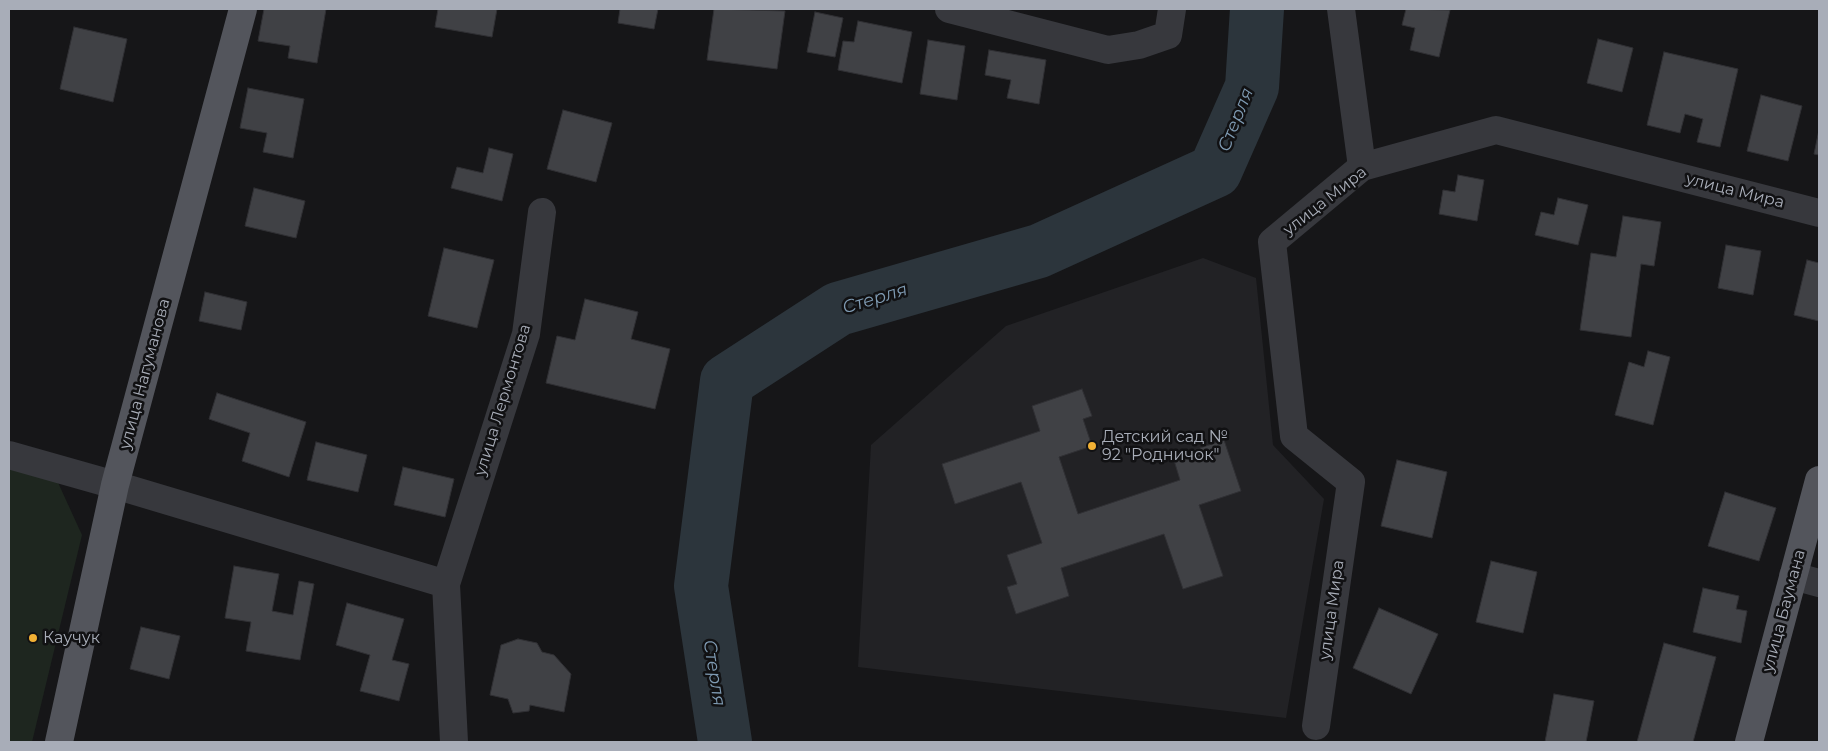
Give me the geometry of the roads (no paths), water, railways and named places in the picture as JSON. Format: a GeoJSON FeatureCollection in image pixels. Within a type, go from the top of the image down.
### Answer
{"type":"FeatureCollection","features":[{"type":"Feature","properties":{"kind":"main road","name":"улица Нагуманова"},"geometry":{"type":"LineString","coordinates":[[60,742],[115,485],[243,9]]}},
{"type":"Feature","properties":{"kind":"main road","name":"улица Баумана"},"geometry":{"type":"LineString","coordinates":[[1749,742],[1819,480]]}},
{"type":"Feature","properties":{"kind":"street"},"geometry":{"type":"LineString","coordinates":[[949,9],[1108,50],[1139,46],[1168,35],[1172,9]]}},
{"type":"Feature","properties":{"kind":"street"},"geometry":{"type":"LineString","coordinates":[[1341,9],[1362,168]]}},
{"type":"Feature","properties":{"kind":"street","name":"улица Мира"},"geometry":{"type":"LineString","coordinates":[[1316,726],[1351,482],[1294,436],[1272,242],[1362,168],[1496,130],[1819,213]]}},
{"type":"Feature","properties":{"kind":"street","name":"улица Лермонтова"},"geometry":{"type":"LineString","coordinates":[[454,742],[446,584],[526,334],[542,212]]}},
{"type":"Feature","properties":{"kind":"street"},"geometry":{"type":"LineString","coordinates":[[9,455],[446,584]]}},
{"type":"Feature","properties":{"kind":"street"},"geometry":{"type":"LineString","coordinates":[[1793,576],[1819,583]]}},
{"type":"Feature","properties":{"kind":"waterway","name":"Стерля"},"geometry":{"type":"LineString","coordinates":[[725,742],[701,586],[727,381],[838,309],[1039,251],[1215,171],[1252,87],[1257,9]]}},
{"type":"Feature","properties":{"kind":"place","name":"Детский сад № 92 \"Родничок\""},"geometry":{"type":"Point","coordinates":[1092,446]}},
{"type":"Feature","properties":{"kind":"place","name":"Каучук"},"geometry":{"type":"Point","coordinates":[33,638]}}]}
